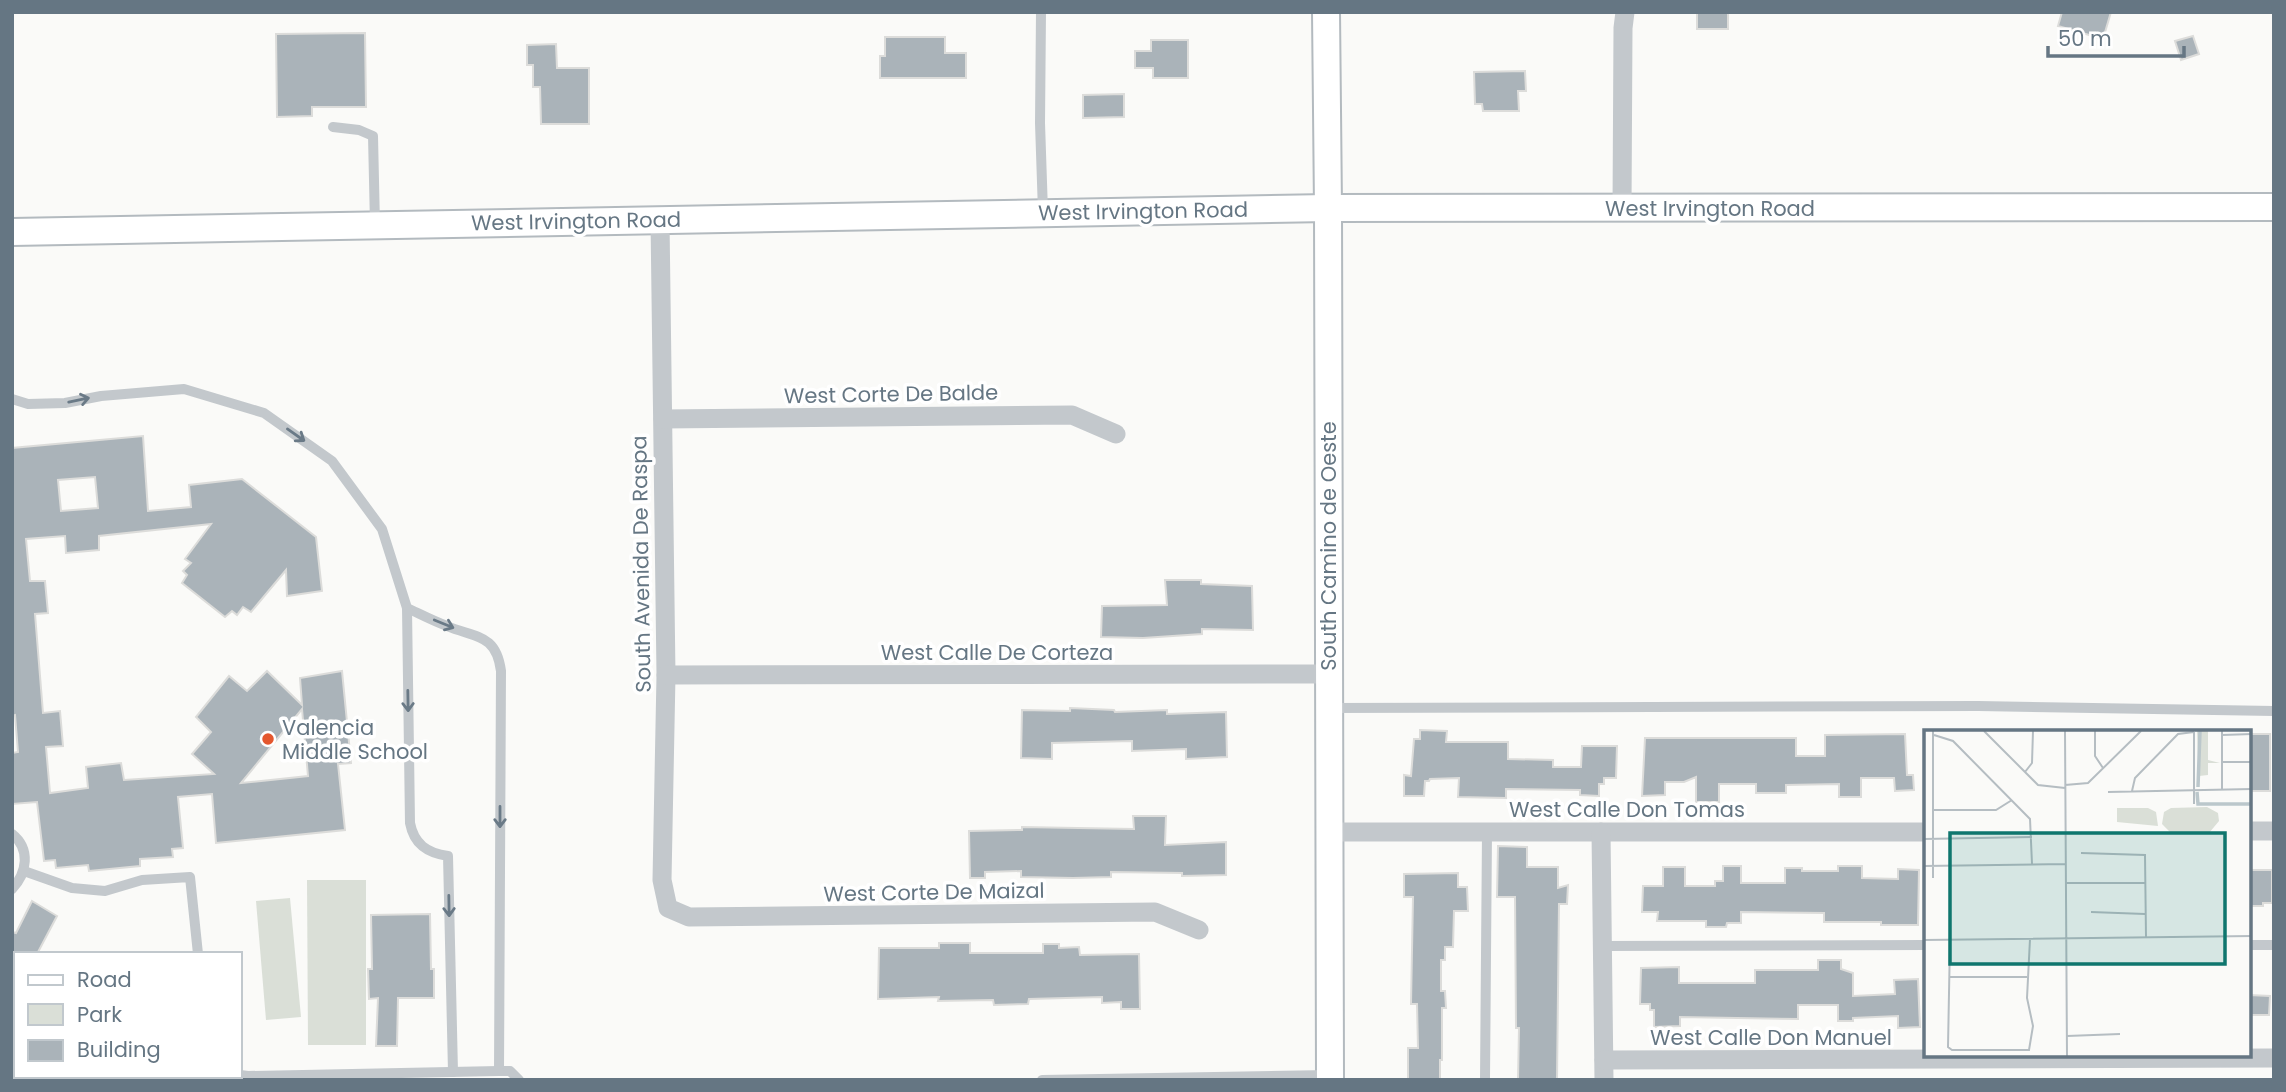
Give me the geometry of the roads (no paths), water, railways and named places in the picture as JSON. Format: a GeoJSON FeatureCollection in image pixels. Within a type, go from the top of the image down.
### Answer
{"type":"FeatureCollection","features":[{"type":"Feature","properties":{"kind":"main road","name":"South Camino de Oeste"},"geometry":{"type":"LineString","coordinates":[[1326,12],[1330,1077]]}},
{"type":"Feature","properties":{"kind":"main road","name":"West Irvington Road"},"geometry":{"type":"LineString","coordinates":[[12,232],[1328,208],[2274,206]]}},
{"type":"Feature","properties":{"kind":"street"},"geometry":{"type":"LineString","coordinates":[[1622,208],[1625,12]]}},
{"type":"Feature","properties":{"kind":"street","name":"South Avenida De Raspa"},"geometry":{"type":"LineString","coordinates":[[660,220],[666,675],[662,880],[668,908]]}},
{"type":"Feature","properties":{"kind":"street","name":"West Corte De Balde"},"geometry":{"type":"LineString","coordinates":[[663,419],[1072,415],[1116,435]]}},
{"type":"Feature","properties":{"kind":"street","name":"West Calle De Corteza"},"geometry":{"type":"LineString","coordinates":[[666,675],[1328,674]]}},
{"type":"Feature","properties":{"kind":"street"},"geometry":{"type":"LineString","coordinates":[[2251,831],[2274,831]]}},
{"type":"Feature","properties":{"kind":"street","name":"West Calle Don Tomas"},"geometry":{"type":"LineString","coordinates":[[1328,832],[1924,832]]}},
{"type":"Feature","properties":{"kind":"street"},"geometry":{"type":"LineString","coordinates":[[1601,832],[1604,1070]]}},
{"type":"Feature","properties":{"kind":"street","name":"West Corte De Maizal"},"geometry":{"type":"LineString","coordinates":[[668,908],[689,917],[1155,912],[1199,930]]}},
{"type":"Feature","properties":{"kind":"street","name":"West Calle Don Manuel"},"geometry":{"type":"LineString","coordinates":[[1604,1070],[2274,1058]]}},
{"type":"Feature","properties":{"kind":"lane"},"geometry":{"type":"LineString","coordinates":[[1041,12],[1040,123],[1043,213]]}},
{"type":"Feature","properties":{"kind":"lane"},"geometry":{"type":"LineString","coordinates":[[332,127],[359,130],[373,136],[375,225]]}},
{"type":"Feature","properties":{"kind":"lane"},"geometry":{"type":"LineString","coordinates":[[12,399],[29,404],[65,403],[101,396],[184,389],[264,413],[332,461],[382,529],[407,608],[412,834],[427,850],[448,856],[453,1072]]}},
{"type":"Feature","properties":{"kind":"lane"},"geometry":{"type":"LineString","coordinates":[[407,608],[449,627],[476,634],[486,640],[499,659],[499,1071]]}},
{"type":"Feature","properties":{"kind":"lane"},"geometry":{"type":"LineString","coordinates":[[1328,708],[1978,706],[2274,711]]}},
{"type":"Feature","properties":{"kind":"lane"},"geometry":{"type":"LineString","coordinates":[[1485,1080],[1487,832]]}},
{"type":"Feature","properties":{"kind":"lane"},"geometry":{"type":"LineString","coordinates":[[12,834],[23,848],[26,859],[24,871],[12,889]]}},
{"type":"Feature","properties":{"kind":"lane"},"geometry":{"type":"LineString","coordinates":[[24,871],[72,888],[105,891],[142,880],[190,877],[198,952]]}},
{"type":"Feature","properties":{"kind":"lane"},"geometry":{"type":"LineString","coordinates":[[2251,945],[2274,945]]}},
{"type":"Feature","properties":{"kind":"lane"},"geometry":{"type":"LineString","coordinates":[[1603,946],[1924,946]]}},
{"type":"Feature","properties":{"kind":"lane"},"geometry":{"type":"LineString","coordinates":[[242,1074],[510,1071],[519,1080]]}},
{"type":"Feature","properties":{"kind":"lane"},"geometry":{"type":"LineString","coordinates":[[1042,1080],[1330,1077]]}},
{"type":"Feature","properties":{"kind":"place","name":"Valencia Middle School"},"geometry":{"type":"Point","coordinates":[268,739]}}]}
